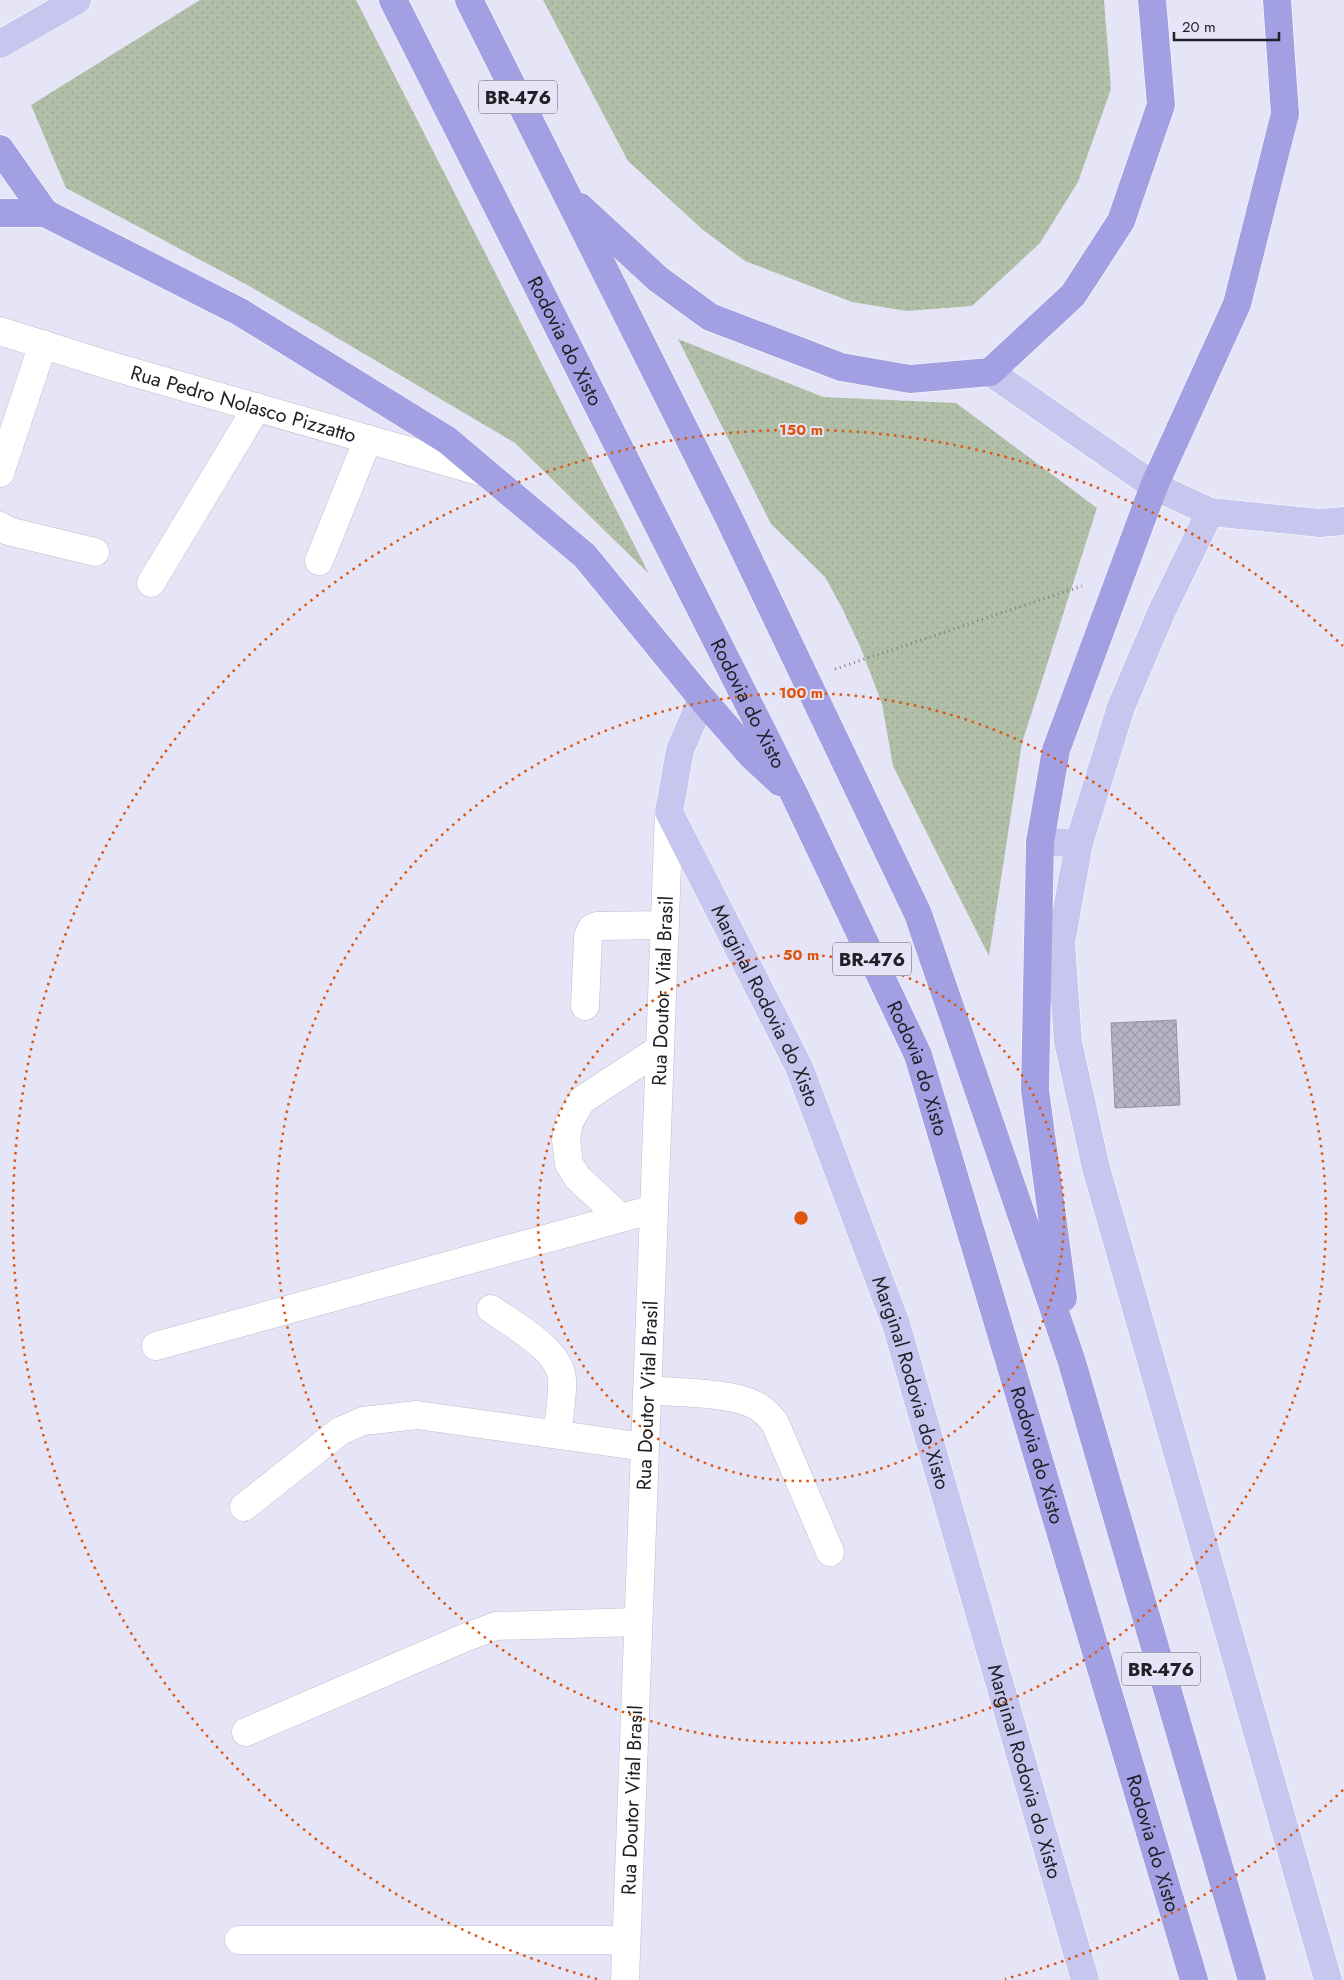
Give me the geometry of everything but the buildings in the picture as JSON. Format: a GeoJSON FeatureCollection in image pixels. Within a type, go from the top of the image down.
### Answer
{"type":"FeatureCollection","features":[{"type":"Feature","properties":{"kind":"highway","name":"Rodovia do Xisto"},"geometry":{"type":"LineString","coordinates":[[393,0],[794,796],[918,1056],[1194,1980]]}},
{"type":"Feature","properties":{"kind":"highway","name":"BR-476"},"geometry":{"type":"LineString","coordinates":[[469,0],[722,504],[918,914],[1071,1359],[1252,1980]]}},
{"type":"Feature","properties":{"kind":"highway"},"geometry":{"type":"LineString","coordinates":[[566,194],[658,279],[710,317],[841,367],[910,379],[990,372],[1073,296],[1121,221],[1161,105],[1152,0]]}},
{"type":"Feature","properties":{"kind":"highway"},"geometry":{"type":"LineString","coordinates":[[1071,1359],[1035,1090],[1040,842],[1056,750],[1154,486],[1236,304],[1285,114],[1276,0]]}},
{"type":"Feature","properties":{"kind":"highway"},"geometry":{"type":"LineString","coordinates":[[0,149],[46,213]]}},
{"type":"Feature","properties":{"kind":"highway"},"geometry":{"type":"LineString","coordinates":[[0,213],[46,213],[240,312],[447,440],[585,556],[702,699],[752,755],[794,796]]}},
{"type":"Feature","properties":{"kind":"main road"},"geometry":{"type":"LineString","coordinates":[[0,44],[77,0]]}},
{"type":"Feature","properties":{"kind":"main road"},"geometry":{"type":"LineString","coordinates":[[990,372],[1154,486],[1210,512],[1320,523],[1344,521]]}},
{"type":"Feature","properties":{"kind":"main road"},"geometry":{"type":"LineString","coordinates":[[1210,512],[1161,613],[1121,707],[1079,844],[1061,943],[1068,1042],[1099,1178],[1328,1980]]}},
{"type":"Feature","properties":{"kind":"main road"},"geometry":{"type":"LineString","coordinates":[[669,812],[680,750],[702,699]]}},
{"type":"Feature","properties":{"kind":"main road","name":"Marginal Rodovia do Xisto"},"geometry":{"type":"LineString","coordinates":[[669,812],[799,1067],[896,1324],[1085,1980]]}},
{"type":"Feature","properties":{"kind":"main road"},"geometry":{"type":"LineString","coordinates":[[1040,842],[1079,844]]}},
{"type":"Feature","properties":{"kind":"street","name":"Rua Pedro Nolasco Pizzatto"},"geometry":{"type":"LineString","coordinates":[[0,330],[111,366],[486,473]]}},
{"type":"Feature","properties":{"kind":"street"},"geometry":{"type":"LineString","coordinates":[[0,473],[42,344]]}},
{"type":"Feature","properties":{"kind":"street"},"geometry":{"type":"LineString","coordinates":[[151,583],[257,408]]}},
{"type":"Feature","properties":{"kind":"street"},"geometry":{"type":"LineString","coordinates":[[319,561],[368,439]]}},
{"type":"Feature","properties":{"kind":"street"},"geometry":{"type":"LineString","coordinates":[[0,526],[8,531],[94,552]]}},
{"type":"Feature","properties":{"kind":"street","name":"Rua Doutor Vital Brasil"},"geometry":{"type":"LineString","coordinates":[[625,1980],[669,812]]}},
{"type":"Feature","properties":{"kind":"street"},"geometry":{"type":"LineString","coordinates":[[585,1006],[588,937],[592,928],[596,926],[665,925]]}},
{"type":"Feature","properties":{"kind":"street"},"geometry":{"type":"LineString","coordinates":[[621,1218],[578,1178],[570,1164],[566,1140],[569,1122],[582,1100],[660,1049]]}},
{"type":"Feature","properties":{"kind":"street"},"geometry":{"type":"LineString","coordinates":[[156,1346],[654,1209]]}},
{"type":"Feature","properties":{"kind":"street"},"geometry":{"type":"LineString","coordinates":[[490,1308],[544,1347],[557,1361],[562,1379],[558,1434]]}},
{"type":"Feature","properties":{"kind":"street"},"geometry":{"type":"LineString","coordinates":[[647,1390],[736,1397],[755,1404],[766,1412],[775,1423],[830,1552]]}},
{"type":"Feature","properties":{"kind":"street"},"geometry":{"type":"LineString","coordinates":[[244,1507],[340,1431],[363,1421],[417,1415],[645,1447]]}},
{"type":"Feature","properties":{"kind":"street"},"geometry":{"type":"LineString","coordinates":[[246,1732],[496,1626],[638,1622]]}},
{"type":"Feature","properties":{"kind":"street"},"geometry":{"type":"LineString","coordinates":[[239,1940],[626,1940]]}},
{"type":"Feature","properties":{"kind":"path"},"geometry":{"type":"LineString","coordinates":[[806,679],[1122,573]]}},
{"type":"Feature","properties":{"kind":"green space"},"geometry":{"type":"Polygon","coordinates":[[[200,0],[356,0],[649,574],[515,443],[251,287],[66,188],[31,105],[200,0]]]}},
{"type":"Feature","properties":{"kind":"green space"},"geometry":{"type":"Polygon","coordinates":[[[543,0],[1104,0],[1111,89],[1078,182],[1040,243],[972,306],[907,311],[852,302],[745,261],[703,230],[628,161],[543,0]]]}},
{"type":"Feature","properties":{"kind":"green space"},"geometry":{"type":"Polygon","coordinates":[[[678,339],[823,397],[956,403],[1097,508],[1022,743],[989,956],[893,766],[882,704],[862,651],[843,610],[825,577],[771,524],[678,339]]]}}]}
